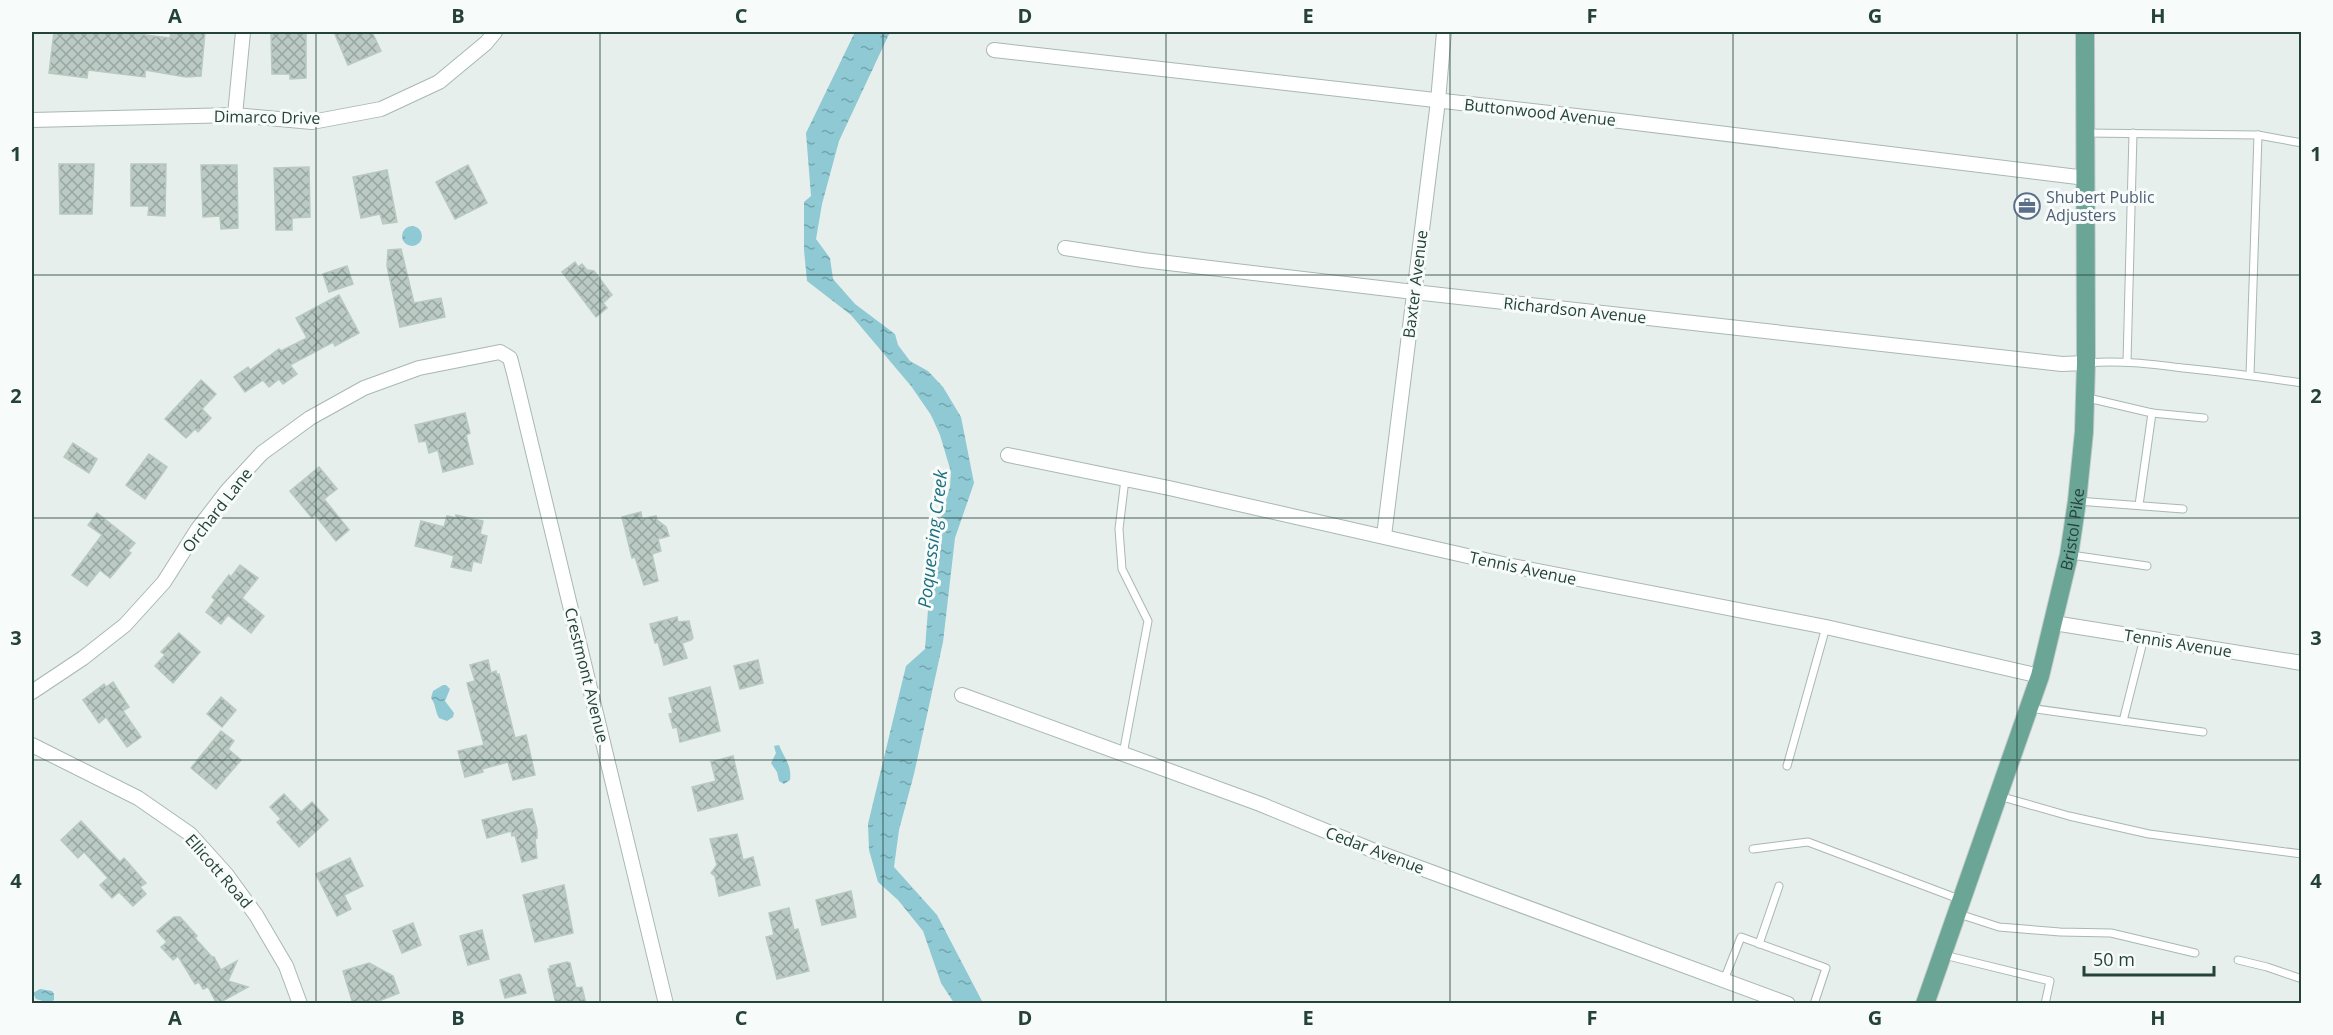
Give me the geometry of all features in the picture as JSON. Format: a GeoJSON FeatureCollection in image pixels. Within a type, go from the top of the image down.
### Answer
{"type":"FeatureCollection","features":[{"type":"Feature","properties":{"kind":"main road","name":"Bristol Pike"},"geometry":{"type":"LineString","coordinates":[[1925,1004],[2030,708],[2054,623],[2069,555],[2077,501],[2085,397],[2085,32]]}},
{"type":"Feature","properties":{"kind":"street"},"geometry":{"type":"LineString","coordinates":[[236,115],[243,32]]}},
{"type":"Feature","properties":{"kind":"street","name":"Dimarco Drive"},"geometry":{"type":"LineString","coordinates":[[32,120],[236,115],[312,122],[381,109],[439,82],[495,32]]}},
{"type":"Feature","properties":{"kind":"street","name":"Baxter Avenue"},"geometry":{"type":"LineString","coordinates":[[1384,536],[1438,101],[1444,32]]}},
{"type":"Feature","properties":{"kind":"street","name":"Buttonwood Avenue"},"geometry":{"type":"LineString","coordinates":[[994,50],[2086,178]]}},
{"type":"Feature","properties":{"kind":"street","name":"Richardson Avenue"},"geometry":{"type":"LineString","coordinates":[[1065,248],[1414,292],[2066,365],[2086,363]]}},
{"type":"Feature","properties":{"kind":"street","name":"Orchard Lane"},"geometry":{"type":"LineString","coordinates":[[32,692],[83,658],[125,625],[164,582],[197,530],[227,491],[262,453],[310,418],[364,388],[419,368],[500,352]]}},
{"type":"Feature","properties":{"kind":"street","name":"Crestmont Avenue"},"geometry":{"type":"LineString","coordinates":[[500,352],[510,358],[515,377],[666,1004]]}},
{"type":"Feature","properties":{"kind":"street","name":"Tennis Avenue"},"geometry":{"type":"LineString","coordinates":[[1008,455],[1384,536],[1507,565],[1826,627],[2040,676]]}},
{"type":"Feature","properties":{"kind":"street","name":"Tennis Avenue"},"geometry":{"type":"LineString","coordinates":[[2054,623],[2301,663]]}},
{"type":"Feature","properties":{"kind":"street","name":"Cedar Avenue"},"geometry":{"type":"LineString","coordinates":[[962,695],[1260,804],[1377,852],[1788,1004]]}},
{"type":"Feature","properties":{"kind":"street","name":"Ellicott Road"},"geometry":{"type":"LineString","coordinates":[[32,745],[138,798],[189,834],[226,874],[256,915],[286,966],[300,1004]]}},
{"type":"Feature","properties":{"kind":"lane"},"geometry":{"type":"LineString","coordinates":[[2085,133],[2258,135],[2301,142]]}},
{"type":"Feature","properties":{"kind":"lane"},"geometry":{"type":"LineString","coordinates":[[2127,362],[2133,133]]}},
{"type":"Feature","properties":{"kind":"lane"},"geometry":{"type":"LineString","coordinates":[[2250,375],[2258,135]]}},
{"type":"Feature","properties":{"kind":"lane"},"geometry":{"type":"LineString","coordinates":[[2086,363],[2127,362],[2250,375],[2301,383]]}},
{"type":"Feature","properties":{"kind":"lane"},"geometry":{"type":"LineString","coordinates":[[2085,397],[2152,413],[2204,418]]}},
{"type":"Feature","properties":{"kind":"lane"},"geometry":{"type":"LineString","coordinates":[[2139,506],[2152,413]]}},
{"type":"Feature","properties":{"kind":"lane"},"geometry":{"type":"LineString","coordinates":[[1124,754],[1148,621],[1122,569],[1119,530],[1125,479]]}},
{"type":"Feature","properties":{"kind":"lane"},"geometry":{"type":"LineString","coordinates":[[2077,501],[2183,509]]}},
{"type":"Feature","properties":{"kind":"lane"},"geometry":{"type":"LineString","coordinates":[[2069,555],[2147,566]]}},
{"type":"Feature","properties":{"kind":"lane"},"geometry":{"type":"LineString","coordinates":[[1787,766],[1826,627]]}},
{"type":"Feature","properties":{"kind":"lane"},"geometry":{"type":"LineString","coordinates":[[2123,721],[2145,638]]}},
{"type":"Feature","properties":{"kind":"lane"},"geometry":{"type":"LineString","coordinates":[[2030,708],[2203,732]]}},
{"type":"Feature","properties":{"kind":"lane"},"geometry":{"type":"LineString","coordinates":[[1999,796],[2069,816],[2149,834],[2301,854]]}},
{"type":"Feature","properties":{"kind":"lane"},"geometry":{"type":"LineString","coordinates":[[1753,849],[1808,842],[1959,907],[1999,927],[2054,932],[2111,933],[2195,953]]}},
{"type":"Feature","properties":{"kind":"lane"},"geometry":{"type":"LineString","coordinates":[[1759,944],[1779,886]]}},
{"type":"Feature","properties":{"kind":"lane"},"geometry":{"type":"LineString","coordinates":[[1724,980],[1742,937],[1826,968],[1815,1004]]}},
{"type":"Feature","properties":{"kind":"lane"},"geometry":{"type":"LineString","coordinates":[[1942,955],[2050,981],[2045,1004]]}},
{"type":"Feature","properties":{"kind":"lane"},"geometry":{"type":"LineString","coordinates":[[2238,960],[2301,979]]}},
{"type":"Feature","properties":{"kind":"water"},"geometry":{"type":"Polygon","coordinates":[[[855,32],[890,32],[839,141],[822,204],[816,239],[830,258],[833,279],[855,304],[895,334],[898,345],[910,361],[928,371],[943,387],[961,417],[974,483],[955,538],[943,642],[914,774],[899,830],[894,867],[937,915],[983,1003],[954,1003],[941,983],[923,931],[898,900],[878,882],[869,850],[868,824],[906,666],[925,649],[933,544],[950,487],[951,472],[940,435],[931,415],[911,386],[851,315],[807,281],[804,250],[804,202],[811,196],[806,133],[855,32]]]}},
{"type":"Feature","properties":{"kind":"water"},"geometry":{"type":"Polygon","coordinates":[[[412,226],[419,229],[422,236],[419,243],[412,246],[405,243],[402,236],[405,229],[412,226]]]}},
{"type":"Feature","properties":{"kind":"water"},"geometry":{"type":"Polygon","coordinates":[[[443,685],[450,689],[445,701],[454,713],[453,717],[447,721],[439,718],[431,698],[433,691],[443,685]]]}},
{"type":"Feature","properties":{"kind":"water"},"geometry":{"type":"Polygon","coordinates":[[[779,745],[790,770],[790,780],[784,784],[779,781],[777,772],[771,763],[776,753],[774,746],[779,745]]]}},
{"type":"Feature","properties":{"kind":"water"},"geometry":{"type":"Polygon","coordinates":[[[40,989],[52,991],[54,1000],[49,1003],[36,999],[33,993],[40,989]]]}},
{"type":"Feature","properties":{"kind":"building"},"geometry":{"type":"Polygon","coordinates":[[[54,32],[130,32],[170,38],[171,32],[205,32],[201,76],[186,77],[145,70],[145,77],[88,70],[87,78],[49,73],[54,32]]]}},
{"type":"Feature","properties":{"kind":"building"},"geometry":{"type":"Polygon","coordinates":[[[271,32],[306,32],[306,78],[290,79],[290,74],[272,74],[271,32]]]}},
{"type":"Feature","properties":{"kind":"building"},"geometry":{"type":"Polygon","coordinates":[[[334,32],[372,32],[381,51],[348,65],[334,32]]]}},
{"type":"Feature","properties":{"kind":"building"},"geometry":{"type":"Polygon","coordinates":[[[59,164],[94,164],[92,214],[60,214],[59,164]]]}},
{"type":"Feature","properties":{"kind":"building"},"geometry":{"type":"Polygon","coordinates":[[[131,164],[166,164],[165,216],[148,215],[149,206],[131,206],[131,164]]]}},
{"type":"Feature","properties":{"kind":"building"},"geometry":{"type":"Polygon","coordinates":[[[201,165],[237,165],[238,228],[221,229],[220,216],[203,217],[201,165]]]}},
{"type":"Feature","properties":{"kind":"building"},"geometry":{"type":"Polygon","coordinates":[[[468,165],[487,203],[455,219],[436,182],[468,165]]]}},
{"type":"Feature","properties":{"kind":"building"},"geometry":{"type":"Polygon","coordinates":[[[309,167],[310,217],[292,218],[292,230],[276,230],[274,168],[309,167]]]}},
{"type":"Feature","properties":{"kind":"building"},"geometry":{"type":"Polygon","coordinates":[[[387,170],[397,222],[383,224],[380,214],[361,218],[353,177],[387,170]]]}},
{"type":"Feature","properties":{"kind":"building"},"geometry":{"type":"Polygon","coordinates":[[[401,249],[414,303],[441,298],[445,317],[400,327],[387,266],[388,250],[401,249]]]}},
{"type":"Feature","properties":{"kind":"building"},"geometry":{"type":"Polygon","coordinates":[[[575,262],[578,267],[582,264],[587,270],[594,271],[612,295],[603,303],[607,308],[596,317],[562,272],[575,262]]]}},
{"type":"Feature","properties":{"kind":"building"},"geometry":{"type":"Polygon","coordinates":[[[347,266],[353,284],[329,292],[323,274],[347,266]]]}},
{"type":"Feature","properties":{"kind":"building"},"geometry":{"type":"Polygon","coordinates":[[[339,295],[359,333],[335,346],[333,342],[290,365],[297,374],[283,384],[279,379],[269,387],[263,380],[245,392],[234,377],[248,367],[250,370],[279,349],[281,351],[307,338],[296,318],[339,295]]]}},
{"type":"Feature","properties":{"kind":"building"},"geometry":{"type":"Polygon","coordinates":[[[201,380],[216,394],[202,409],[211,418],[198,432],[195,429],[186,438],[165,419],[201,380]]]}},
{"type":"Feature","properties":{"kind":"building"},"geometry":{"type":"Polygon","coordinates":[[[465,413],[470,433],[466,435],[473,464],[443,472],[438,450],[429,453],[426,441],[419,442],[415,425],[465,413]]]}},
{"type":"Feature","properties":{"kind":"building"},"geometry":{"type":"Polygon","coordinates":[[[73,443],[97,459],[89,473],[64,457],[73,443]]]}},
{"type":"Feature","properties":{"kind":"building"},"geometry":{"type":"Polygon","coordinates":[[[149,454],[167,467],[145,499],[126,485],[149,454]]]}},
{"type":"Feature","properties":{"kind":"building"},"geometry":{"type":"Polygon","coordinates":[[[319,467],[337,489],[324,499],[349,530],[336,541],[315,515],[312,518],[290,491],[319,467]]]}},
{"type":"Feature","properties":{"kind":"building"},"geometry":{"type":"Polygon","coordinates":[[[641,512],[642,519],[656,516],[657,520],[666,527],[669,536],[658,539],[661,551],[652,554],[658,581],[644,585],[635,557],[632,558],[622,517],[641,512]]]}},
{"type":"Feature","properties":{"kind":"building"},"geometry":{"type":"Polygon","coordinates":[[[97,513],[135,543],[128,551],[131,553],[110,578],[100,570],[87,586],[72,575],[102,535],[88,525],[97,513]]]}},
{"type":"Feature","properties":{"kind":"building"},"geometry":{"type":"Polygon","coordinates":[[[456,515],[483,521],[480,534],[487,536],[481,563],[473,561],[471,571],[451,567],[454,556],[415,546],[421,521],[444,527],[447,516],[456,518],[456,515]]]}},
{"type":"Feature","properties":{"kind":"building"},"geometry":{"type":"Polygon","coordinates":[[[240,565],[258,578],[242,598],[264,616],[251,633],[228,615],[221,624],[206,612],[215,600],[212,597],[240,565]]]}},
{"type":"Feature","properties":{"kind":"building"},"geometry":{"type":"Polygon","coordinates":[[[677,617],[678,622],[689,621],[693,638],[682,643],[687,658],[664,665],[650,624],[677,617]]]}},
{"type":"Feature","properties":{"kind":"building"},"geometry":{"type":"Polygon","coordinates":[[[179,633],[200,652],[173,683],[155,666],[165,655],[161,652],[179,633]]]}},
{"type":"Feature","properties":{"kind":"building"},"geometry":{"type":"Polygon","coordinates":[[[488,660],[491,673],[496,671],[497,675],[499,674],[515,738],[526,735],[535,775],[513,780],[508,762],[482,769],[483,772],[465,777],[458,751],[484,745],[467,683],[475,681],[470,665],[488,660]]]}},
{"type":"Feature","properties":{"kind":"building"},"geometry":{"type":"Polygon","coordinates":[[[758,660],[763,683],[740,689],[734,666],[758,660]]]}},
{"type":"Feature","properties":{"kind":"building"},"geometry":{"type":"Polygon","coordinates":[[[113,682],[129,707],[123,711],[141,737],[127,747],[106,717],[99,723],[83,700],[104,684],[106,687],[113,682]]]}},
{"type":"Feature","properties":{"kind":"building"},"geometry":{"type":"Polygon","coordinates":[[[710,687],[720,731],[680,742],[677,727],[673,728],[669,714],[673,713],[669,698],[710,687]]]}},
{"type":"Feature","properties":{"kind":"building"},"geometry":{"type":"Polygon","coordinates":[[[221,697],[236,710],[222,727],[207,714],[221,697]]]}},
{"type":"Feature","properties":{"kind":"building"},"geometry":{"type":"Polygon","coordinates":[[[221,731],[234,741],[228,749],[241,760],[216,789],[191,768],[221,731]]]}},
{"type":"Feature","properties":{"kind":"building"},"geometry":{"type":"Polygon","coordinates":[[[733,756],[743,799],[698,811],[692,787],[716,781],[711,762],[733,756]]]}},
{"type":"Feature","properties":{"kind":"building"},"geometry":{"type":"Polygon","coordinates":[[[284,794],[301,812],[312,802],[328,820],[299,847],[277,822],[281,819],[270,807],[284,794]]]}},
{"type":"Feature","properties":{"kind":"building"},"geometry":{"type":"Polygon","coordinates":[[[532,809],[537,830],[535,839],[537,858],[522,862],[515,835],[512,836],[511,831],[487,838],[482,820],[532,809]]]}},
{"type":"Feature","properties":{"kind":"building"},"geometry":{"type":"Polygon","coordinates":[[[81,821],[120,862],[124,858],[146,883],[140,887],[146,894],[133,906],[119,892],[112,898],[100,885],[108,878],[84,852],[78,858],[61,840],[81,821]]]}},
{"type":"Feature","properties":{"kind":"building"},"geometry":{"type":"Polygon","coordinates":[[[737,834],[743,860],[753,857],[760,885],[719,896],[715,876],[711,873],[717,865],[710,839],[737,834]]]}},
{"type":"Feature","properties":{"kind":"building"},"geometry":{"type":"Polygon","coordinates":[[[350,858],[363,886],[344,895],[351,909],[337,916],[316,874],[350,858]]]}},
{"type":"Feature","properties":{"kind":"building"},"geometry":{"type":"Polygon","coordinates":[[[564,885],[573,933],[535,942],[523,895],[564,885]]]}},
{"type":"Feature","properties":{"kind":"building"},"geometry":{"type":"Polygon","coordinates":[[[851,891],[856,917],[822,925],[816,900],[851,891]]]}},
{"type":"Feature","properties":{"kind":"building"},"geometry":{"type":"Polygon","coordinates":[[[789,908],[794,930],[798,929],[809,971],[777,979],[766,937],[774,935],[769,913],[789,908]]]}},
{"type":"Feature","properties":{"kind":"building"},"geometry":{"type":"Polygon","coordinates":[[[174,917],[180,917],[197,936],[195,938],[214,957],[221,970],[237,961],[228,981],[248,987],[217,1004],[208,987],[203,989],[199,982],[195,984],[178,956],[173,960],[161,947],[167,942],[157,931],[174,917]]]}},
{"type":"Feature","properties":{"kind":"building"},"geometry":{"type":"Polygon","coordinates":[[[413,923],[421,945],[402,953],[393,931],[413,923]]]}},
{"type":"Feature","properties":{"kind":"building"},"geometry":{"type":"Polygon","coordinates":[[[482,930],[489,959],[468,965],[460,936],[482,930]]]}},
{"type":"Feature","properties":{"kind":"building"},"geometry":{"type":"Polygon","coordinates":[[[369,963],[393,976],[399,993],[371,1004],[353,1004],[343,971],[369,963]]]}},
{"type":"Feature","properties":{"kind":"building"},"geometry":{"type":"Polygon","coordinates":[[[570,963],[576,988],[582,987],[586,1004],[556,1004],[548,969],[550,966],[570,963]]]}},
{"type":"Feature","properties":{"kind":"building"},"geometry":{"type":"Polygon","coordinates":[[[519,974],[526,993],[505,998],[500,980],[519,974]]]}},
{"type":"Feature","properties":{"kind":"place","name":"Shubert Public Adjusters"},"geometry":{"type":"Point","coordinates":[2027,206]}},
{"type":"Feature","properties":{"kind":"water label","name":"Poquessing Creek"},"geometry":{"type":"Point","coordinates":[933,539]}}]}
